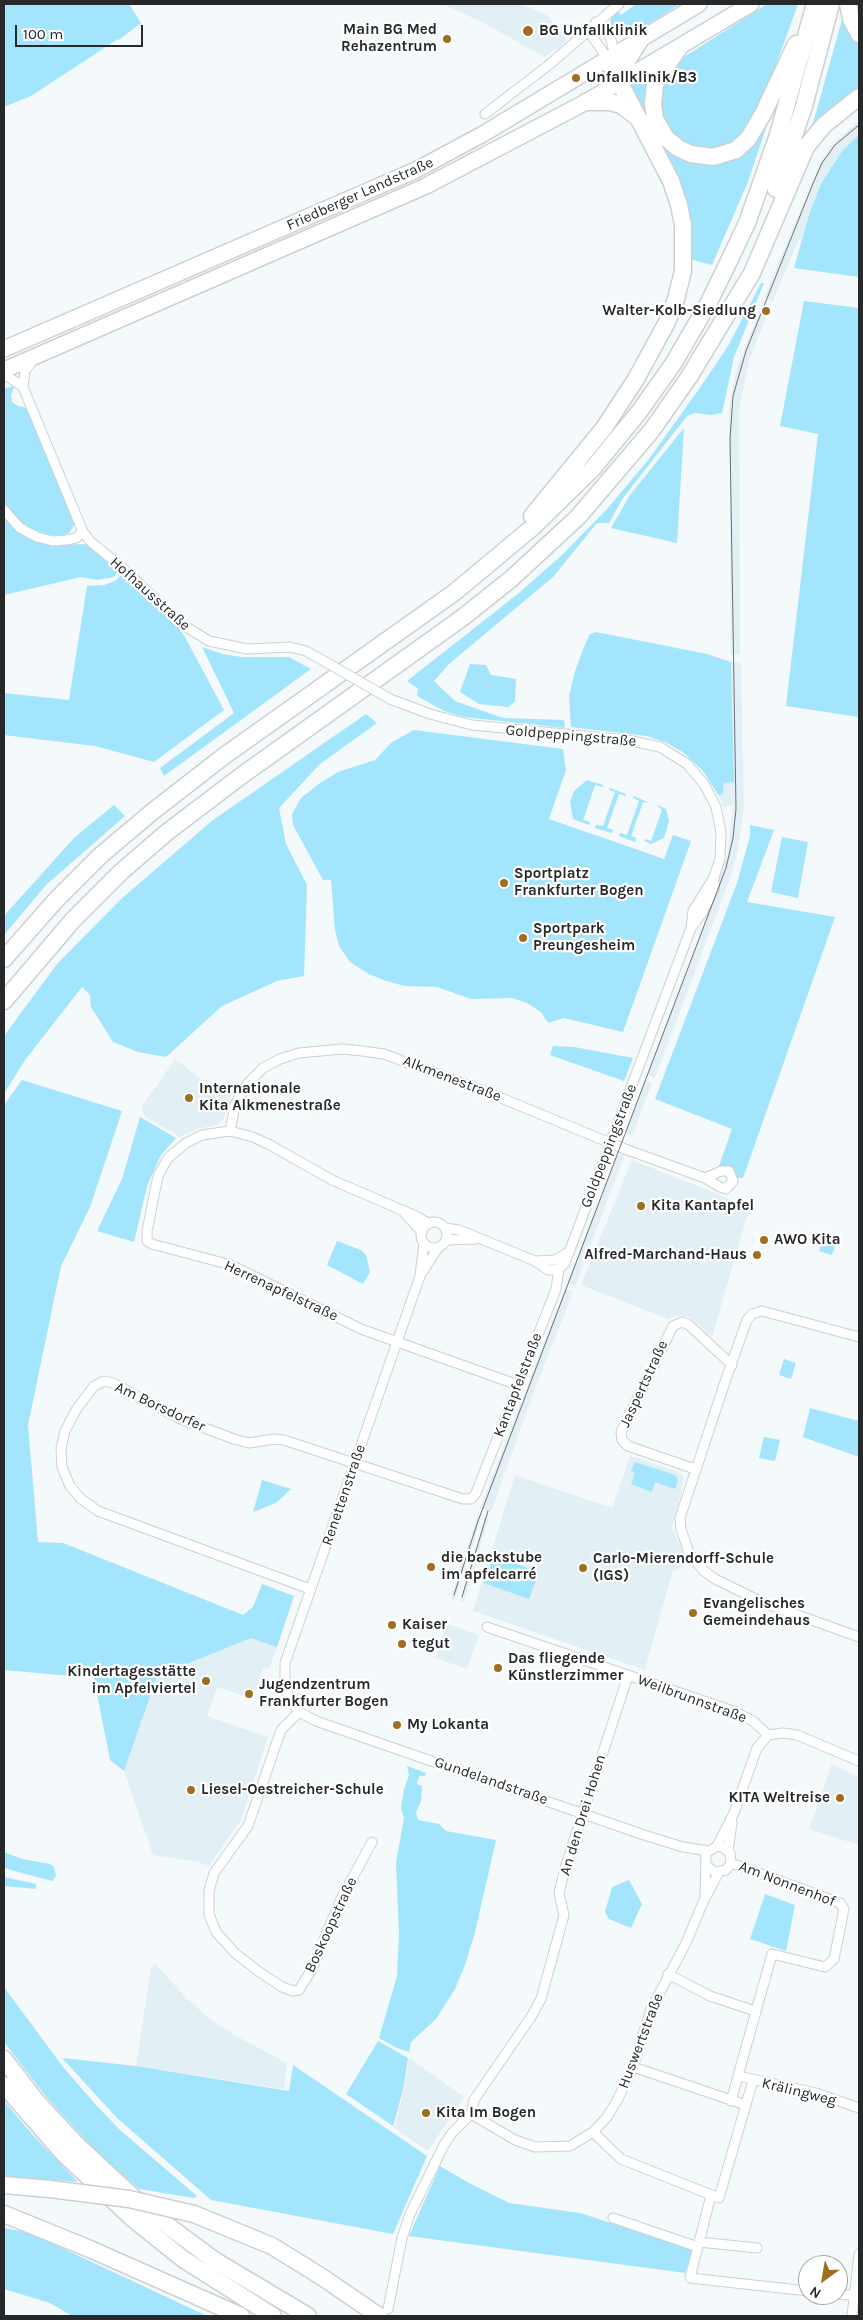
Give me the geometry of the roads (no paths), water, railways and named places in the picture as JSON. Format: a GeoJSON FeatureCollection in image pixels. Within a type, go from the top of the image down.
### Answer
{"type":"FeatureCollection","features":[{"type":"Feature","properties":{"kind":"highway"},"geometry":{"type":"LineString","coordinates":[[679,48],[658,76],[655,85],[652,103],[659,127],[672,144],[691,154],[712,157],[728,153],[742,146],[754,131],[815,4]]}},
{"type":"Feature","properties":{"kind":"highway"},"geometry":{"type":"LineString","coordinates":[[4,959],[68,887],[100,855],[224,756],[404,630],[499,556],[563,499],[594,467],[650,396],[694,328],[729,261],[750,214],[777,138],[815,4]]}},
{"type":"Feature","properties":{"kind":"highway"},"geometry":{"type":"LineString","coordinates":[[720,323],[778,184],[804,106],[831,4]]}},
{"type":"Feature","properties":{"kind":"highway"},"geometry":{"type":"LineString","coordinates":[[848,4],[851,19],[859,34]]}},
{"type":"Feature","properties":{"kind":"highway"},"geometry":{"type":"LineString","coordinates":[[499,556],[604,428],[636,379],[667,322],[681,283],[684,255],[679,205],[671,181],[615,71],[639,42]]}},
{"type":"Feature","properties":{"kind":"highway"},"geometry":{"type":"LineString","coordinates":[[4,1002],[73,920],[121,872],[166,833],[241,776],[462,618],[543,550],[615,476],[652,430],[689,377],[752,273],[806,147],[824,125],[859,97]]}},
{"type":"Feature","properties":{"kind":"highway"},"geometry":{"type":"LineString","coordinates":[[838,112],[859,101]]}},
{"type":"Feature","properties":{"kind":"highway"},"geometry":{"type":"LineString","coordinates":[[586,102],[610,102],[621,105],[640,119]]}},
{"type":"Feature","properties":{"kind":"highway"},"geometry":{"type":"LineString","coordinates":[[4,2059],[62,2129],[120,2187],[148,2211],[214,2260],[308,2316]]}},
{"type":"Feature","properties":{"kind":"highway"},"geometry":{"type":"LineString","coordinates":[[4,2085],[63,2153],[132,2218],[190,2264],[273,2316]]}},
{"type":"Feature","properties":{"kind":"highway"},"geometry":{"type":"LineString","coordinates":[[4,2185],[129,2198],[194,2214],[272,2246],[382,2314]]}},
{"type":"Feature","properties":{"kind":"highway"},"geometry":{"type":"LineString","coordinates":[[4,2214],[90,2249],[242,2316]]}},
{"type":"Feature","properties":{"kind":"main road"},"geometry":{"type":"LineString","coordinates":[[639,42],[699,4]]}},
{"type":"Feature","properties":{"kind":"main road","name":"Friedberger Landstraße"},"geometry":{"type":"LineString","coordinates":[[6,346],[416,170],[483,134],[615,71],[645,68],[751,4]]}},
{"type":"Feature","properties":{"kind":"main road","name":"Friedberger Landstraße"},"geometry":{"type":"LineString","coordinates":[[4,370],[394,201],[464,168],[586,102],[615,71]]}},
{"type":"Feature","properties":{"kind":"street"},"geometry":{"type":"LineString","coordinates":[[485,114],[550,64],[596,22],[620,4]]}},
{"type":"Feature","properties":{"kind":"street"},"geometry":{"type":"LineString","coordinates":[[596,22],[610,36],[621,41],[639,42]]}},
{"type":"Feature","properties":{"kind":"street"},"geometry":{"type":"LineString","coordinates":[[588,30],[615,71]]}},
{"type":"Feature","properties":{"kind":"street"},"geometry":{"type":"LineString","coordinates":[[610,36],[615,71]]}},
{"type":"Feature","properties":{"kind":"street"},"geometry":{"type":"LineString","coordinates":[[23,387],[25,371],[37,356]]}},
{"type":"Feature","properties":{"kind":"street"},"geometry":{"type":"LineString","coordinates":[[4,374],[15,379],[23,387]]}},
{"type":"Feature","properties":{"kind":"street","name":"Hofhausstraße"},"geometry":{"type":"LineString","coordinates":[[23,387],[83,532],[180,623],[198,636],[232,648],[258,650],[298,648],[390,699]]}},
{"type":"Feature","properties":{"kind":"street"},"geometry":{"type":"LineString","coordinates":[[4,510],[20,528],[36,537],[54,541],[66,540],[76,538],[83,532]]}},
{"type":"Feature","properties":{"kind":"street","name":"Goldpeppingstraße"},"geometry":{"type":"LineString","coordinates":[[390,699],[437,716],[472,725],[649,744],[669,752],[696,772],[716,807],[721,832],[720,859],[714,877],[714,889],[702,913],[691,928],[565,1263],[560,1269]]}},
{"type":"Feature","properties":{"kind":"street","name":"Alkmenestraße"},"geometry":{"type":"LineString","coordinates":[[230,1131],[235,1105],[247,1084],[263,1068],[280,1059],[298,1053],[342,1049],[384,1054],[399,1059],[705,1178]]}},
{"type":"Feature","properties":{"kind":"street","name":"Herrenapfelstraße"},"geometry":{"type":"LineString","coordinates":[[397,1342],[361,1329],[231,1265],[160,1247],[148,1241],[150,1215],[158,1176],[168,1158],[186,1143],[202,1135],[230,1131],[270,1145],[332,1180],[429,1224]]}},
{"type":"Feature","properties":{"kind":"street","name":"Herrenapfelstraße"},"geometry":{"type":"LineString","coordinates":[[399,1209],[422,1232]]}},
{"type":"Feature","properties":{"kind":"street"},"geometry":{"type":"LineString","coordinates":[[482,1239],[446,1240],[438,1248],[432,1248],[424,1243],[422,1232],[429,1224],[436,1222],[445,1228],[459,1230],[482,1239],[535,1261],[548,1270],[560,1269]]}},
{"type":"Feature","properties":{"kind":"street"},"geometry":{"type":"LineString","coordinates":[[445,1228],[446,1240]]}},
{"type":"Feature","properties":{"kind":"street","name":"Renettenstraße"},"geometry":{"type":"LineString","coordinates":[[300,1712],[291,1701],[285,1688],[284,1663],[420,1276],[424,1243]]}},
{"type":"Feature","properties":{"kind":"street","name":"Renettenstraße"},"geometry":{"type":"LineString","coordinates":[[420,1276],[438,1248]]}},
{"type":"Feature","properties":{"kind":"street"},"geometry":{"type":"LineString","coordinates":[[535,1261],[556,1260],[569,1252]]}},
{"type":"Feature","properties":{"kind":"street","name":"Kantapfelstraße"},"geometry":{"type":"LineString","coordinates":[[355,1462],[463,1499],[471,1499],[476,1493],[556,1289],[560,1269]]}},
{"type":"Feature","properties":{"kind":"street"},"geometry":{"type":"LineString","coordinates":[[859,1338],[762,1311],[752,1314],[747,1320],[682,1509],[681,1529],[689,1553],[704,1571],[715,1579],[764,1603],[859,1637]]}},
{"type":"Feature","properties":{"kind":"street","name":"Jaspertstraße"},"geometry":{"type":"LineString","coordinates":[[695,1470],[628,1446],[622,1440],[622,1432],[670,1329],[677,1323],[690,1325],[732,1365]]}},
{"type":"Feature","properties":{"kind":"street"},"geometry":{"type":"LineString","coordinates":[[397,1342],[518,1385]]}},
{"type":"Feature","properties":{"kind":"street","name":"Am Borsdorfer"},"geometry":{"type":"LineString","coordinates":[[310,1589],[98,1511],[81,1499],[70,1486],[62,1467],[61,1448],[64,1432],[76,1410],[94,1386],[104,1381],[178,1418],[234,1439],[249,1443],[274,1439],[284,1440],[355,1462]]}},
{"type":"Feature","properties":{"kind":"street","name":"Weilbrunnstraße"},"geometry":{"type":"LineString","coordinates":[[487,1627],[548,1650],[736,1712],[752,1721],[768,1735]]}},
{"type":"Feature","properties":{"kind":"street","name":"An den Drei Hohen"},"geometry":{"type":"LineString","coordinates":[[471,2114],[474,2100],[531,2018],[541,1999],[564,1915],[560,1894],[565,1868],[628,1676]]}},
{"type":"Feature","properties":{"kind":"street","name":"Gundelandstraße"},"geometry":{"type":"LineString","coordinates":[[300,1712],[316,1721],[683,1847],[706,1863]]}},
{"type":"Feature","properties":{"kind":"street","name":"Boskoopstraße"},"geometry":{"type":"LineString","coordinates":[[300,1712],[281,1730],[248,1826],[214,1873],[209,1891],[209,1914],[216,1932],[235,1953],[258,1972],[282,1987],[293,1991],[299,1990],[312,1969],[340,1902],[372,1842]]}},
{"type":"Feature","properties":{"kind":"street"},"geometry":{"type":"LineString","coordinates":[[734,1813],[706,1863],[712,1871],[726,1870],[731,1863],[728,1851],[734,1813],[757,1748],[768,1735],[782,1733],[797,1736],[859,1761]]}},
{"type":"Feature","properties":{"kind":"street","name":"Gundelandstraße"},"geometry":{"type":"LineString","coordinates":[[683,1847],[713,1848]]}},
{"type":"Feature","properties":{"kind":"street"},"geometry":{"type":"LineString","coordinates":[[713,1848],[728,1851]]}},
{"type":"Feature","properties":{"kind":"street","name":"Huswertstraße"},"geometry":{"type":"LineString","coordinates":[[704,1900],[706,1863]]}},
{"type":"Feature","properties":{"kind":"street","name":"Am Nonnenhof"},"geometry":{"type":"LineString","coordinates":[[731,1863],[840,1903],[844,1909],[834,1959],[825,1966],[772,1954],[731,2100]]}},
{"type":"Feature","properties":{"kind":"street","name":"Huswertstraße"},"geometry":{"type":"LineString","coordinates":[[471,2114],[516,2140],[535,2147],[570,2146],[593,2132],[608,2117],[633,2067],[651,2009],[697,1922],[704,1900],[719,1872]]}},
{"type":"Feature","properties":{"kind":"street"},"geometry":{"type":"LineString","coordinates":[[668,1974],[710,1996],[755,2011]]}},
{"type":"Feature","properties":{"kind":"street"},"geometry":{"type":"LineString","coordinates":[[633,2067],[746,2105]]}},
{"type":"Feature","properties":{"kind":"street","name":"Krälingweg"},"geometry":{"type":"LineString","coordinates":[[738,2076],[816,2094],[859,2108]]}},
{"type":"Feature","properties":{"kind":"street"},"geometry":{"type":"LineString","coordinates":[[593,2132],[621,2159],[719,2198],[754,2080]]}},
{"type":"Feature","properties":{"kind":"street"},"geometry":{"type":"LineString","coordinates":[[382,2314],[402,2238],[414,2206],[436,2159],[452,2132],[471,2114]]}},
{"type":"Feature","properties":{"kind":"street"},"geometry":{"type":"LineString","coordinates":[[711,2195],[690,2278],[798,2290]]}},
{"type":"Feature","properties":{"kind":"street"},"geometry":{"type":"LineString","coordinates":[[613,2218],[699,2245],[757,2248]]}},
{"type":"Feature","properties":{"kind":"street"},"geometry":{"type":"LineString","coordinates":[[852,2316],[856,2296],[859,2254]]}},
{"type":"Feature","properties":{"kind":"tram line"},"geometry":{"type":"LineString","coordinates":[[454,1595],[478,1521],[726,868],[733,838],[736,809],[730,439],[733,396],[746,351],[822,163],[835,145],[859,125]]}},
{"type":"Feature","properties":{"kind":"tram line"},"geometry":{"type":"LineString","coordinates":[[462,1597],[488,1511]]}},
{"type":"Feature","properties":{"kind":"place","name":"BG Unfallklinik"},"geometry":{"type":"Point","coordinates":[528,31]}},
{"type":"Feature","properties":{"kind":"place","name":"Main BG Med Rehazentrum"},"geometry":{"type":"Point","coordinates":[447,39]}},
{"type":"Feature","properties":{"kind":"place","name":"Unfallklinik/B3"},"geometry":{"type":"Point","coordinates":[576,78]}},
{"type":"Feature","properties":{"kind":"place","name":"Walter-Kolb-Siedlung"},"geometry":{"type":"Point","coordinates":[766,311]}},
{"type":"Feature","properties":{"kind":"place","name":"Sportplatz Frankfurter Bogen"},"geometry":{"type":"Point","coordinates":[504,883]}},
{"type":"Feature","properties":{"kind":"place","name":"Sportpark Preungesheim"},"geometry":{"type":"Point","coordinates":[523,938]}},
{"type":"Feature","properties":{"kind":"place","name":"Internationale Kita Alkmenestraße"},"geometry":{"type":"Point","coordinates":[189,1098]}},
{"type":"Feature","properties":{"kind":"place","name":"Kita Kantapfel"},"geometry":{"type":"Point","coordinates":[641,1206]}},
{"type":"Feature","properties":{"kind":"place","name":"AWO Kita"},"geometry":{"type":"Point","coordinates":[764,1240]}},
{"type":"Feature","properties":{"kind":"place","name":"Alfred-Marchand-Haus"},"geometry":{"type":"Point","coordinates":[757,1255]}},
{"type":"Feature","properties":{"kind":"place","name":"die backstube im apfelcarré"},"geometry":{"type":"Point","coordinates":[431,1567]}},
{"type":"Feature","properties":{"kind":"place","name":"Carlo-Mierendorff-Schule (IGS)"},"geometry":{"type":"Point","coordinates":[583,1568]}},
{"type":"Feature","properties":{"kind":"place","name":"Evangelisches Gemeindehaus"},"geometry":{"type":"Point","coordinates":[693,1613]}},
{"type":"Feature","properties":{"kind":"place","name":"Kaiser"},"geometry":{"type":"Point","coordinates":[392,1625]}},
{"type":"Feature","properties":{"kind":"place","name":"tegut"},"geometry":{"type":"Point","coordinates":[402,1644]}},
{"type":"Feature","properties":{"kind":"place","name":"Das fliegende Künstlerzimmer"},"geometry":{"type":"Point","coordinates":[498,1668]}},
{"type":"Feature","properties":{"kind":"place","name":"Kindertagesstätte im Apfelviertel"},"geometry":{"type":"Point","coordinates":[206,1681]}},
{"type":"Feature","properties":{"kind":"place","name":"Jugendzentrum Frankfurter Bogen"},"geometry":{"type":"Point","coordinates":[249,1694]}},
{"type":"Feature","properties":{"kind":"place","name":"My Lokanta"},"geometry":{"type":"Point","coordinates":[397,1725]}},
{"type":"Feature","properties":{"kind":"place","name":"Liesel-Oestreicher-Schule"},"geometry":{"type":"Point","coordinates":[191,1790]}},
{"type":"Feature","properties":{"kind":"place","name":"KITA Weltreise"},"geometry":{"type":"Point","coordinates":[840,1798]}},
{"type":"Feature","properties":{"kind":"place","name":"Kita Im Bogen"},"geometry":{"type":"Point","coordinates":[426,2113]}}]}
